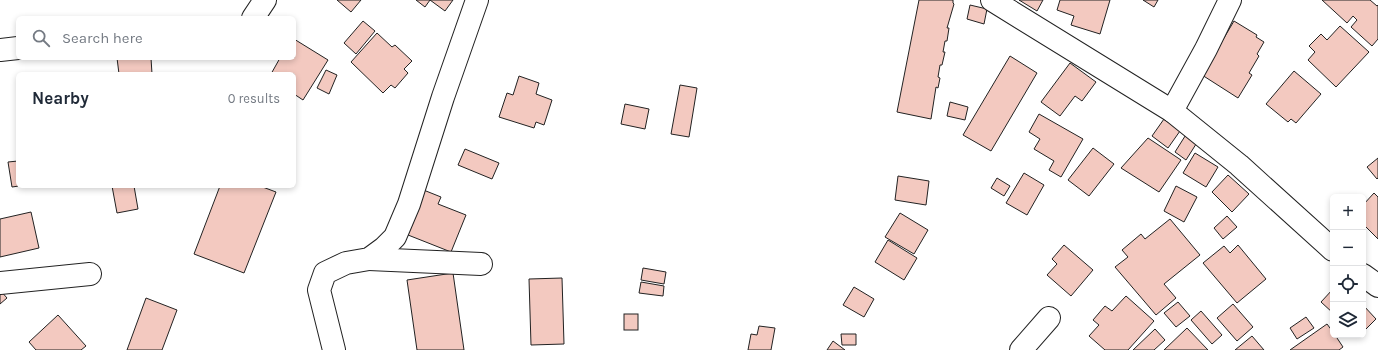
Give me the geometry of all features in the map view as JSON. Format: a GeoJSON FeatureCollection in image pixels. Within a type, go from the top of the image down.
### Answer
{"type":"FeatureCollection","features":[{"type":"Feature","properties":{"kind":"street"},"geometry":{"type":"LineString","coordinates":[[254,16],[265,0]]}},
{"type":"Feature","properties":{"kind":"street"},"geometry":{"type":"LineString","coordinates":[[369,259],[384,248],[395,237],[409,204],[447,83],[477,0]]}},
{"type":"Feature","properties":{"kind":"street"},"geometry":{"type":"LineString","coordinates":[[992,0],[1172,111],[1239,165],[1330,247]]}},
{"type":"Feature","properties":{"kind":"street"},"geometry":{"type":"LineString","coordinates":[[1172,111],[1206,49],[1230,0]]}},
{"type":"Feature","properties":{"kind":"street"},"geometry":{"type":"LineString","coordinates":[[0,50],[16,48]]}},
{"type":"Feature","properties":{"kind":"street"},"geometry":{"type":"LineString","coordinates":[[334,350],[319,290],[325,273],[346,263],[369,259],[481,264]]}},
{"type":"Feature","properties":{"kind":"street"},"geometry":{"type":"LineString","coordinates":[[0,283],[90,274]]}},
{"type":"Feature","properties":{"kind":"street"},"geometry":{"type":"LineString","coordinates":[[1366,277],[1378,286]]}},
{"type":"Feature","properties":{"kind":"street"},"geometry":{"type":"LineString","coordinates":[[1021,350],[1049,318]]}},
{"type":"Feature","properties":{"kind":"building"},"geometry":{"type":"Polygon","coordinates":[[[337,0],[361,0],[351,12],[337,0]]]}},
{"type":"Feature","properties":{"kind":"building"},"geometry":{"type":"Polygon","coordinates":[[[416,0],[430,0],[425,7],[416,0]]]}},
{"type":"Feature","properties":{"kind":"building"},"geometry":{"type":"Polygon","coordinates":[[[430,0],[453,0],[445,11],[430,0]]]}},
{"type":"Feature","properties":{"kind":"building"},"geometry":{"type":"Polygon","coordinates":[[[919,0],[953,0],[954,4],[947,28],[949,28],[947,41],[945,41],[943,52],[945,52],[942,65],[940,65],[938,77],[940,78],[938,88],[936,87],[931,119],[897,112],[919,0]]]}},
{"type":"Feature","properties":{"kind":"building"},"geometry":{"type":"Polygon","coordinates":[[[1019,0],[1043,0],[1037,11],[1019,0]]]}},
{"type":"Feature","properties":{"kind":"building"},"geometry":{"type":"Polygon","coordinates":[[[1060,0],[1110,0],[1100,34],[1071,25],[1074,16],[1057,10],[1060,0]]]}},
{"type":"Feature","properties":{"kind":"building"},"geometry":{"type":"Polygon","coordinates":[[[1143,0],[1158,0],[1154,7],[1143,0]]]}},
{"type":"Feature","properties":{"kind":"building"},"geometry":{"type":"Polygon","coordinates":[[[1322,0],[1370,0],[1377,6],[1378,5],[1378,39],[1372,46],[1351,27],[1357,20],[1353,16],[1347,23],[1322,0]]]}},
{"type":"Feature","properties":{"kind":"building"},"geometry":{"type":"Polygon","coordinates":[[[970,5],[987,9],[984,24],[967,19],[970,5]]]}},
{"type":"Feature","properties":{"kind":"building"},"geometry":{"type":"Polygon","coordinates":[[[363,21],[375,31],[356,54],[344,43],[363,21]]]}},
{"type":"Feature","properties":{"kind":"building"},"geometry":{"type":"Polygon","coordinates":[[[1234,21],[1257,35],[1256,37],[1264,42],[1257,54],[1259,56],[1249,73],[1252,75],[1238,98],[1202,75],[1234,21]]]}},
{"type":"Feature","properties":{"kind":"building"},"geometry":{"type":"Polygon","coordinates":[[[1340,26],[1369,52],[1336,87],[1308,60],[1315,52],[1309,46],[1321,34],[1327,40],[1340,26]]]}},
{"type":"Feature","properties":{"kind":"building"},"geometry":{"type":"Polygon","coordinates":[[[377,33],[392,47],[395,45],[412,61],[404,69],[408,73],[395,88],[391,85],[383,93],[351,62],[377,33]]]}},
{"type":"Feature","properties":{"kind":"building"},"geometry":{"type":"Polygon","coordinates":[[[296,40],[328,60],[303,100],[296,95],[296,72],[272,72],[279,60],[296,60],[296,40]]]}},
{"type":"Feature","properties":{"kind":"building"},"geometry":{"type":"Polygon","coordinates":[[[1010,56],[1037,73],[991,151],[963,135],[1010,56]]]}},
{"type":"Feature","properties":{"kind":"building"},"geometry":{"type":"Polygon","coordinates":[[[117,60],[151,60],[152,72],[119,72],[117,60]]]}},
{"type":"Feature","properties":{"kind":"building"},"geometry":{"type":"Polygon","coordinates":[[[1070,63],[1096,82],[1082,101],[1075,96],[1060,116],[1041,102],[1070,63]]]}},
{"type":"Feature","properties":{"kind":"building"},"geometry":{"type":"Polygon","coordinates":[[[326,70],[337,75],[329,94],[317,88],[326,70]]]}},
{"type":"Feature","properties":{"kind":"building"},"geometry":{"type":"Polygon","coordinates":[[[1294,71],[1321,94],[1296,123],[1291,119],[1288,122],[1266,104],[1294,71]]]}},
{"type":"Feature","properties":{"kind":"building"},"geometry":{"type":"Polygon","coordinates":[[[519,76],[539,83],[536,94],[552,100],[544,125],[536,122],[534,128],[499,117],[507,93],[513,95],[519,76]]]}},
{"type":"Feature","properties":{"kind":"building"},"geometry":{"type":"Polygon","coordinates":[[[680,85],[697,88],[689,137],[671,134],[680,85]]]}},
{"type":"Feature","properties":{"kind":"building"},"geometry":{"type":"Polygon","coordinates":[[[950,102],[968,107],[965,120],[947,116],[950,102]]]}},
{"type":"Feature","properties":{"kind":"building"},"geometry":{"type":"Polygon","coordinates":[[[625,104],[649,109],[645,129],[621,124],[625,104]]]}},
{"type":"Feature","properties":{"kind":"building"},"geometry":{"type":"Polygon","coordinates":[[[1039,114],[1083,139],[1061,177],[1049,170],[1054,161],[1034,149],[1040,139],[1029,132],[1039,114]]]}},
{"type":"Feature","properties":{"kind":"building"},"geometry":{"type":"Polygon","coordinates":[[[1164,119],[1180,131],[1168,148],[1152,136],[1164,119]]]}},
{"type":"Feature","properties":{"kind":"building"},"geometry":{"type":"Polygon","coordinates":[[[1187,133],[1198,141],[1186,160],[1175,152],[1187,133]]]}},
{"type":"Feature","properties":{"kind":"building"},"geometry":{"type":"Polygon","coordinates":[[[1148,138],[1181,160],[1159,192],[1121,168],[1148,138]]]}},
{"type":"Feature","properties":{"kind":"building"},"geometry":{"type":"Polygon","coordinates":[[[1093,148],[1114,164],[1089,196],[1068,180],[1093,148]]]}},
{"type":"Feature","properties":{"kind":"building"},"geometry":{"type":"Polygon","coordinates":[[[465,149],[499,163],[492,179],[458,165],[465,149]]]}},
{"type":"Feature","properties":{"kind":"building"},"geometry":{"type":"Polygon","coordinates":[[[1195,153],[1218,167],[1206,187],[1183,173],[1195,153]]]}},
{"type":"Feature","properties":{"kind":"building"},"geometry":{"type":"Polygon","coordinates":[[[1378,158],[1378,178],[1377,179],[1367,167],[1378,158]]]}},
{"type":"Feature","properties":{"kind":"building"},"geometry":{"type":"Polygon","coordinates":[[[16,161],[16,186],[12,187],[8,162],[16,161]]]}},
{"type":"Feature","properties":{"kind":"building"},"geometry":{"type":"Polygon","coordinates":[[[1024,173],[1044,185],[1027,215],[1006,203],[1024,173]]]}},
{"type":"Feature","properties":{"kind":"building"},"geometry":{"type":"Polygon","coordinates":[[[1228,175],[1249,194],[1232,212],[1212,192],[1228,175]]]}},
{"type":"Feature","properties":{"kind":"building"},"geometry":{"type":"Polygon","coordinates":[[[898,176],[929,181],[926,205],[895,200],[898,176]]]}},
{"type":"Feature","properties":{"kind":"building"},"geometry":{"type":"Polygon","coordinates":[[[997,178],[1010,186],[1004,196],[991,188],[997,178]]]}},
{"type":"Feature","properties":{"kind":"building"},"geometry":{"type":"Polygon","coordinates":[[[1176,186],[1197,197],[1184,222],[1164,211],[1176,186]]]}},
{"type":"Feature","properties":{"kind":"building"},"geometry":{"type":"Polygon","coordinates":[[[112,188],[134,188],[138,209],[117,213],[112,188]]]}},
{"type":"Feature","properties":{"kind":"building"},"geometry":{"type":"Polygon","coordinates":[[[219,188],[265,188],[276,192],[244,273],[194,254],[219,188]]]}},
{"type":"Feature","properties":{"kind":"building"},"geometry":{"type":"Polygon","coordinates":[[[421,189],[441,197],[438,204],[466,215],[451,252],[403,233],[421,189]]]}},
{"type":"Feature","properties":{"kind":"building"},"geometry":{"type":"Polygon","coordinates":[[[1374,193],[1378,197],[1378,239],[1366,227],[1366,202],[1374,193]]]}},
{"type":"Feature","properties":{"kind":"building"},"geometry":{"type":"Polygon","coordinates":[[[31,212],[39,248],[0,257],[0,219],[31,212]]]}},
{"type":"Feature","properties":{"kind":"building"},"geometry":{"type":"Polygon","coordinates":[[[900,213],[928,230],[914,254],[885,237],[900,213]]]}},
{"type":"Feature","properties":{"kind":"building"},"geometry":{"type":"Polygon","coordinates":[[[1227,216],[1237,227],[1223,239],[1214,228],[1227,216]]]}},
{"type":"Feature","properties":{"kind":"building"},"geometry":{"type":"Polygon","coordinates":[[[1170,219],[1200,255],[1164,284],[1176,298],[1156,315],[1115,267],[1128,257],[1122,250],[1141,234],[1145,239],[1170,219]]]}},
{"type":"Feature","properties":{"kind":"building"},"geometry":{"type":"Polygon","coordinates":[[[888,240],[917,258],[904,280],[875,262],[888,240]]]}},
{"type":"Feature","properties":{"kind":"building"},"geometry":{"type":"Polygon","coordinates":[[[1064,245],[1093,270],[1071,296],[1047,275],[1057,264],[1052,259],[1064,245]]]}},
{"type":"Feature","properties":{"kind":"building"},"geometry":{"type":"Polygon","coordinates":[[[1238,245],[1266,279],[1237,303],[1203,263],[1224,246],[1230,253],[1238,245]]]}},
{"type":"Feature","properties":{"kind":"building"},"geometry":{"type":"Polygon","coordinates":[[[643,268],[666,272],[664,284],[641,280],[643,268]]]}},
{"type":"Feature","properties":{"kind":"building"},"geometry":{"type":"Polygon","coordinates":[[[453,273],[464,350],[417,350],[407,280],[453,273]]]}},
{"type":"Feature","properties":{"kind":"building"},"geometry":{"type":"Polygon","coordinates":[[[562,278],[564,344],[531,345],[529,279],[562,278]]]}},
{"type":"Feature","properties":{"kind":"building"},"geometry":{"type":"Polygon","coordinates":[[[641,282],[664,286],[663,296],[639,293],[641,282]]]}},
{"type":"Feature","properties":{"kind":"building"},"geometry":{"type":"Polygon","coordinates":[[[854,287],[874,299],[864,317],[843,305],[854,287]]]}},
{"type":"Feature","properties":{"kind":"building"},"geometry":{"type":"Polygon","coordinates":[[[0,290],[7,298],[0,304],[0,290]]]}},
{"type":"Feature","properties":{"kind":"building"},"geometry":{"type":"Polygon","coordinates":[[[1330,292],[1330,310],[1321,302],[1330,292]]]}},
{"type":"Feature","properties":{"kind":"building"},"geometry":{"type":"Polygon","coordinates":[[[1126,296],[1154,321],[1128,350],[1105,350],[1089,336],[1099,325],[1093,320],[1105,306],[1112,311],[1126,296]]]}},
{"type":"Feature","properties":{"kind":"building"},"geometry":{"type":"Polygon","coordinates":[[[146,298],[177,310],[162,350],[127,350],[146,298]]]}},
{"type":"Feature","properties":{"kind":"building"},"geometry":{"type":"Polygon","coordinates":[[[1178,302],[1190,316],[1176,327],[1164,313],[1178,302]]]}},
{"type":"Feature","properties":{"kind":"building"},"geometry":{"type":"Polygon","coordinates":[[[1233,304],[1253,327],[1237,341],[1217,318],[1233,304]]]}},
{"type":"Feature","properties":{"kind":"building"},"geometry":{"type":"Polygon","coordinates":[[[1366,308],[1376,319],[1366,329],[1366,308]]]}},
{"type":"Feature","properties":{"kind":"building"},"geometry":{"type":"Polygon","coordinates":[[[1201,311],[1222,335],[1212,344],[1191,320],[1201,311]]]}},
{"type":"Feature","properties":{"kind":"building"},"geometry":{"type":"Polygon","coordinates":[[[624,314],[638,314],[638,330],[624,330],[624,314]]]}},
{"type":"Feature","properties":{"kind":"building"},"geometry":{"type":"Polygon","coordinates":[[[58,315],[86,346],[81,350],[36,350],[29,342],[58,315]]]}},
{"type":"Feature","properties":{"kind":"building"},"geometry":{"type":"Polygon","coordinates":[[[1306,317],[1314,328],[1297,339],[1290,328],[1306,317]]]}},
{"type":"Feature","properties":{"kind":"building"},"geometry":{"type":"Polygon","coordinates":[[[1327,324],[1330,328],[1330,338],[1337,338],[1343,347],[1339,350],[1290,350],[1327,324]]]}},
{"type":"Feature","properties":{"kind":"building"},"geometry":{"type":"Polygon","coordinates":[[[759,326],[775,328],[771,350],[748,350],[751,334],[757,335],[759,326]]]}},
{"type":"Feature","properties":{"kind":"building"},"geometry":{"type":"Polygon","coordinates":[[[1187,328],[1208,350],[1164,350],[1187,328]]]}},
{"type":"Feature","properties":{"kind":"building"},"geometry":{"type":"Polygon","coordinates":[[[1155,329],[1165,340],[1154,350],[1133,350],[1155,329]]]}},
{"type":"Feature","properties":{"kind":"building"},"geometry":{"type":"Polygon","coordinates":[[[841,334],[856,334],[856,345],[842,345],[841,334]]]}},
{"type":"Feature","properties":{"kind":"building"},"geometry":{"type":"Polygon","coordinates":[[[1252,336],[1264,350],[1235,350],[1252,336]]]}},
{"type":"Feature","properties":{"kind":"building"},"geometry":{"type":"Polygon","coordinates":[[[833,341],[845,350],[827,350],[833,341]]]}}]}
